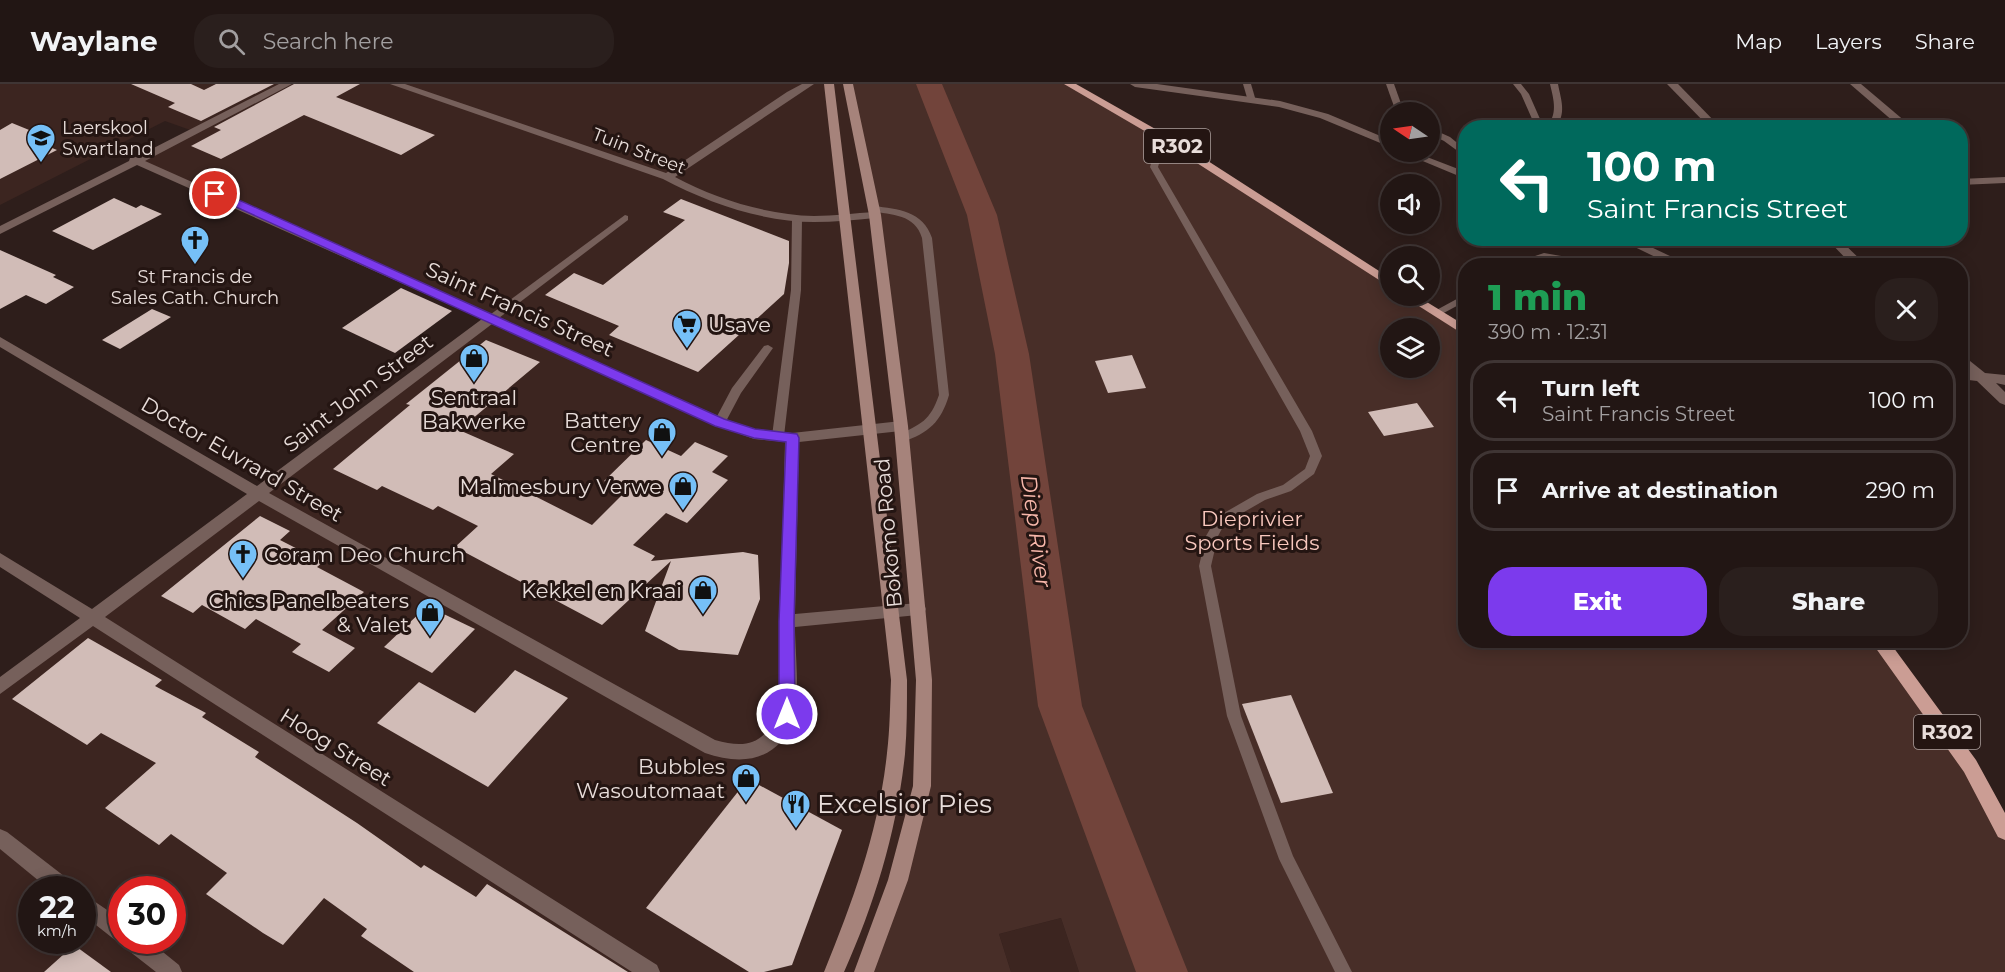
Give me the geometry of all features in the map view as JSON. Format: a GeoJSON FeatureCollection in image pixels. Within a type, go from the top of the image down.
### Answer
{"type":"FeatureCollection","features":[{"type":"Feature","properties":{"kind":"main road","name":"Bokomo Road"},"geometry":{"type":"LineString","coordinates":[[829,84],[889,612],[899,680],[896,751],[885,820],[855,924],[834,972]]}},
{"type":"Feature","properties":{"kind":"main road","name":"Bokomo Road"},"geometry":{"type":"LineString","coordinates":[[848,84],[875,212],[901,432],[924,680],[922,786],[898,880],[864,972]]}},
{"type":"Feature","properties":{"kind":"main road","name":"R302"},"geometry":{"type":"LineString","coordinates":[[1069,84],[1176,145],[1380,277]]}},
{"type":"Feature","properties":{"kind":"main road"},"geometry":{"type":"LineString","coordinates":[[1425,306],[1458,327]]}},
{"type":"Feature","properties":{"kind":"main road","name":"R302"},"geometry":{"type":"LineString","coordinates":[[1884,648],[1970,766],[2005,831]]}},
{"type":"Feature","properties":{"kind":"street"},"geometry":{"type":"LineString","coordinates":[[0,231],[134,160],[287,84]]}},
{"type":"Feature","properties":{"kind":"street","name":"Tuin Street"},"geometry":{"type":"LineString","coordinates":[[395,84],[667,177],[697,193],[776,216],[797,219],[843,217],[875,212]]}},
{"type":"Feature","properties":{"kind":"street"},"geometry":{"type":"LineString","coordinates":[[667,177],[694,163],[783,97],[809,84]]}},
{"type":"Feature","properties":{"kind":"street"},"geometry":{"type":"LineString","coordinates":[[1135,84],[1280,105],[1324,116],[1380,140]]}},
{"type":"Feature","properties":{"kind":"street"},"geometry":{"type":"LineString","coordinates":[[1672,84],[1708,120]]}},
{"type":"Feature","properties":{"kind":"street"},"geometry":{"type":"LineString","coordinates":[[1855,84],[1898,120]]}},
{"type":"Feature","properties":{"kind":"street","name":"Saint Francis Street"},"geometry":{"type":"LineString","coordinates":[[134,160],[215,194],[720,422],[754,434],[785,437],[869,429],[901,432]]}},
{"type":"Feature","properties":{"kind":"street"},"geometry":{"type":"LineString","coordinates":[[1431,162],[1458,173]]}},
{"type":"Feature","properties":{"kind":"street"},"geometry":{"type":"LineString","coordinates":[[694,163],[690,181],[697,193]]}},
{"type":"Feature","properties":{"kind":"street"},"geometry":{"type":"LineString","coordinates":[[1968,176],[1974,181]]}},
{"type":"Feature","properties":{"kind":"street"},"geometry":{"type":"LineString","coordinates":[[1968,181],[2005,180]]}},
{"type":"Feature","properties":{"kind":"street"},"geometry":{"type":"LineString","coordinates":[[1639,246],[1667,258]]}},
{"type":"Feature","properties":{"kind":"street"},"geometry":{"type":"LineString","coordinates":[[1840,246],[1852,258]]}},
{"type":"Feature","properties":{"kind":"street","name":"Saint John Street"},"geometry":{"type":"LineString","coordinates":[[0,687],[491,319]]}},
{"type":"Feature","properties":{"kind":"street","name":"Doctor Euvrard Street"},"geometry":{"type":"LineString","coordinates":[[0,340],[259,494],[711,747],[732,753],[753,751],[766,745],[777,734],[787,714],[787,621]]}},
{"type":"Feature","properties":{"kind":"street"},"geometry":{"type":"LineString","coordinates":[[1968,364],[2005,400]]}},
{"type":"Feature","properties":{"kind":"street"},"geometry":{"type":"LineString","coordinates":[[1968,376],[2005,380]]}},
{"type":"Feature","properties":{"kind":"street"},"geometry":{"type":"LineString","coordinates":[[785,437],[787,621],[918,609]]}},
{"type":"Feature","properties":{"kind":"street","name":"Hoog Street"},"geometry":{"type":"LineString","coordinates":[[0,559],[650,972]]}},
{"type":"Feature","properties":{"kind":"street"},"geometry":{"type":"LineString","coordinates":[[0,838],[48,876]]}},
{"type":"Feature","properties":{"kind":"street"},"geometry":{"type":"LineString","coordinates":[[96,913],[108,922]]}},
{"type":"Feature","properties":{"kind":"street"},"geometry":{"type":"LineString","coordinates":[[149,954],[172,972]]}},
{"type":"Feature","properties":{"kind":"lane"},"geometry":{"type":"LineString","coordinates":[[1247,84],[1252,101]]}},
{"type":"Feature","properties":{"kind":"lane"},"geometry":{"type":"LineString","coordinates":[[1390,84],[1396,102]]}},
{"type":"Feature","properties":{"kind":"lane"},"geometry":{"type":"LineString","coordinates":[[1517,84],[1525,94],[1536,120]]}},
{"type":"Feature","properties":{"kind":"lane"},"geometry":{"type":"LineString","coordinates":[[1554,84],[1560,114],[1558,120]]}},
{"type":"Feature","properties":{"kind":"lane"},"geometry":{"type":"LineString","coordinates":[[1440,136],[1458,149]]}},
{"type":"Feature","properties":{"kind":"lane"},"geometry":{"type":"LineString","coordinates":[[1176,145],[1158,152],[1154,167],[1306,431],[1316,456],[1310,471],[1287,488],[1261,497],[1221,519],[1212,536],[1204,566],[1234,716],[1287,859],[1344,972]]}},
{"type":"Feature","properties":{"kind":"lane"},"geometry":{"type":"LineString","coordinates":[[875,212],[918,219],[925,227],[927,238],[944,396],[938,416],[932,422],[901,432]]}},
{"type":"Feature","properties":{"kind":"lane","name":"Saint John Street"},"geometry":{"type":"LineString","coordinates":[[491,319],[625,218]]}},
{"type":"Feature","properties":{"kind":"lane"},"geometry":{"type":"LineString","coordinates":[[785,437],[796,290],[797,219]]}},
{"type":"Feature","properties":{"kind":"lane"},"geometry":{"type":"LineString","coordinates":[[1534,258],[1539,255],[1552,255],[1560,258]]}},
{"type":"Feature","properties":{"kind":"lane"},"geometry":{"type":"LineString","coordinates":[[1436,313],[1458,301]]}},
{"type":"Feature","properties":{"kind":"lane"},"geometry":{"type":"LineString","coordinates":[[720,422],[736,391],[768,348]]}},
{"type":"Feature","properties":{"kind":"shaded area"},"geometry":{"type":"Polygon","coordinates":[[[0,84],[848,84],[875,215],[923,750],[864,972],[0,972],[0,687],[491,319],[134,160],[193,131],[165,121],[0,205],[0,84]]]}},
{"type":"Feature","properties":{"kind":"shaded area"},"geometry":{"type":"Polygon","coordinates":[[[1061,918],[1079,972],[1011,972],[999,934],[1061,918]]]}},
{"type":"Feature","properties":{"kind":"green space","name":"Dieprivier Sports Fields"},"geometry":{"type":"Polygon","coordinates":[[[848,84],[1069,84],[1176,145],[1380,277],[1380,306],[1425,306],[1458,328],[1458,648],[1883,648],[2005,831],[2005,972],[1079,972],[1061,918],[999,934],[1011,972],[864,972],[923,750],[875,215],[848,84]]]}},
{"type":"Feature","properties":{"kind":"building"},"geometry":{"type":"Polygon","coordinates":[[[131,84],[191,84],[204,90],[216,84],[274,84],[201,121],[168,107],[175,103],[131,84]]]}},
{"type":"Feature","properties":{"kind":"building"},"geometry":{"type":"Polygon","coordinates":[[[294,84],[360,84],[336,97],[435,135],[401,155],[304,115],[221,159],[191,146],[221,130],[214,127],[294,84]]]}},
{"type":"Feature","properties":{"kind":"building"},"geometry":{"type":"Polygon","coordinates":[[[12,123],[39,134],[30,139],[57,150],[0,179],[0,130],[12,123]]]}},
{"type":"Feature","properties":{"kind":"building"},"geometry":{"type":"Polygon","coordinates":[[[114,198],[136,208],[141,205],[162,214],[93,250],[52,231],[114,198]]]}},
{"type":"Feature","properties":{"kind":"building"},"geometry":{"type":"Polygon","coordinates":[[[681,199],[789,241],[789,263],[784,294],[698,372],[609,335],[619,326],[545,295],[574,273],[603,285],[685,220],[663,212],[681,199]]]}},
{"type":"Feature","properties":{"kind":"building"},"geometry":{"type":"Polygon","coordinates":[[[0,250],[56,275],[53,277],[74,287],[46,304],[26,295],[0,309],[0,250]]]}},
{"type":"Feature","properties":{"kind":"building"},"geometry":{"type":"Polygon","coordinates":[[[401,288],[452,311],[395,353],[342,328],[401,288]]]}},
{"type":"Feature","properties":{"kind":"building"},"geometry":{"type":"Polygon","coordinates":[[[152,309],[171,317],[120,349],[102,340],[152,309]]]}},
{"type":"Feature","properties":{"kind":"building"},"geometry":{"type":"Polygon","coordinates":[[[486,340],[540,362],[459,430],[514,454],[491,474],[592,525],[626,491],[604,481],[646,440],[681,456],[695,442],[728,456],[712,472],[728,480],[687,523],[666,513],[633,545],[655,556],[651,561],[743,552],[758,555],[760,599],[738,655],[679,650],[645,631],[671,561],[602,625],[455,547],[478,526],[438,506],[433,510],[382,486],[377,490],[333,469],[410,405],[406,404],[486,340]]]}},
{"type":"Feature","properties":{"kind":"building"},"geometry":{"type":"Polygon","coordinates":[[[1132,355],[1146,388],[1108,393],[1095,361],[1132,355]]]}},
{"type":"Feature","properties":{"kind":"building"},"geometry":{"type":"Polygon","coordinates":[[[1417,403],[1434,427],[1384,436],[1368,412],[1417,403]]]}},
{"type":"Feature","properties":{"kind":"building","name":"Coram Deo Church"},"geometry":{"type":"Polygon","coordinates":[[[260,516],[290,531],[280,540],[323,562],[317,567],[364,592],[322,630],[355,648],[329,672],[292,652],[301,644],[256,619],[245,629],[202,605],[193,613],[161,596],[260,516]]]}},
{"type":"Feature","properties":{"kind":"building","name":"Chics Panelbeaters & Valet"},"geometry":{"type":"Polygon","coordinates":[[[427,606],[475,629],[432,673],[384,647],[427,606]]]}},
{"type":"Feature","properties":{"kind":"building"},"geometry":{"type":"Polygon","coordinates":[[[88,638],[162,680],[155,686],[206,713],[202,717],[259,752],[255,757],[357,823],[421,868],[424,865],[476,897],[487,884],[628,972],[414,972],[361,936],[367,929],[324,898],[283,945],[263,933],[206,894],[227,873],[171,834],[159,845],[105,808],[156,763],[101,733],[87,745],[12,699],[88,638]]]}},
{"type":"Feature","properties":{"kind":"building"},"geometry":{"type":"Polygon","coordinates":[[[515,670],[568,698],[488,787],[377,723],[419,682],[475,713],[515,670]]]}},
{"type":"Feature","properties":{"kind":"building"},"geometry":{"type":"Polygon","coordinates":[[[1291,695],[1333,793],[1281,803],[1242,704],[1291,695]]]}},
{"type":"Feature","properties":{"kind":"building"},"geometry":{"type":"Polygon","coordinates":[[[748,779],[842,830],[792,965],[764,972],[749,972],[646,908],[748,779]]]}},
{"type":"Feature","properties":{"kind":"building"},"geometry":{"type":"Polygon","coordinates":[[[64,954],[86,954],[111,972],[44,972],[64,954]]]}},
{"type":"Feature","properties":{"kind":"waterway","name":"Diep River"},"geometry":{"type":"LineString","coordinates":[[929,84],[982,215],[1012,354],[1060,706],[1162,972]]}},
{"type":"Feature","properties":{"kind":"place","name":"Laerskool Swartland"},"geometry":{"type":"Point","coordinates":[41,164]}},
{"type":"Feature","properties":{"kind":"place","name":"St Francis de Sales Cath. Church"},"geometry":{"type":"Point","coordinates":[195,266]}},
{"type":"Feature","properties":{"kind":"place","name":"Usave"},"geometry":{"type":"Point","coordinates":[687,350]}},
{"type":"Feature","properties":{"kind":"place","name":"Sentraal Bakwerke"},"geometry":{"type":"Point","coordinates":[474,384]}},
{"type":"Feature","properties":{"kind":"place","name":"Battery Centre"},"geometry":{"type":"Point","coordinates":[662,458]}},
{"type":"Feature","properties":{"kind":"place","name":"Malmesbury Verwe"},"geometry":{"type":"Point","coordinates":[683,512]}},
{"type":"Feature","properties":{"kind":"place","name":"Coram Deo Church"},"geometry":{"type":"Point","coordinates":[243,580]}},
{"type":"Feature","properties":{"kind":"place","name":"Kekkel en Kraai"},"geometry":{"type":"Point","coordinates":[703,616]}},
{"type":"Feature","properties":{"kind":"place","name":"Chics Panelbeaters & Valet"},"geometry":{"type":"Point","coordinates":[430,638]}},
{"type":"Feature","properties":{"kind":"place","name":"Bubbles Wasoutomaat"},"geometry":{"type":"Point","coordinates":[746,804]}},
{"type":"Feature","properties":{"kind":"place","name":"Excelsior Pies"},"geometry":{"type":"Point","coordinates":[796,830]}},
{"type":"Feature","properties":{"kind":"route"},"geometry":{"type":"LineString","coordinates":[[215,194],[720,422],[754,434],[792,438],[787,714]]}}]}
